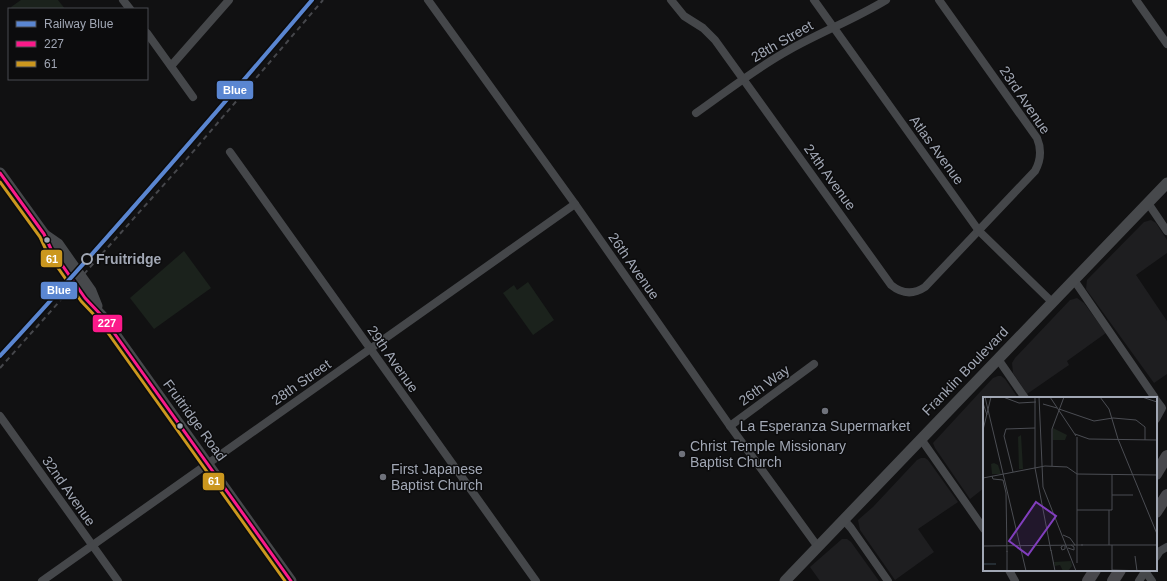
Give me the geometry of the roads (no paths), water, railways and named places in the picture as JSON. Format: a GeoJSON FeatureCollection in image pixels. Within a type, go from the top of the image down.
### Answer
{"type":"FeatureCollection","features":[{"type":"Feature","properties":{"kind":"highway"},"geometry":{"type":"LineString","coordinates":[[1157,472],[1167,456]]}},
{"type":"Feature","properties":{"kind":"highway"},"geometry":{"type":"LineString","coordinates":[[1157,510],[1167,495]]}},
{"type":"Feature","properties":{"kind":"highway"},"geometry":{"type":"LineString","coordinates":[[1088,581],[1094,571]]}},
{"type":"Feature","properties":{"kind":"highway"},"geometry":{"type":"LineString","coordinates":[[1113,581],[1119,571]]}},
{"type":"Feature","properties":{"kind":"main road","name":"Fruitridge Road"},"geometry":{"type":"LineString","coordinates":[[0,173],[44,234],[51,249],[85,298],[102,316],[291,581]]}},
{"type":"Feature","properties":{"kind":"main road","name":"Franklin Boulevard"},"geometry":{"type":"LineString","coordinates":[[785,581],[1167,183]]}},
{"type":"Feature","properties":{"kind":"street"},"geometry":{"type":"LineString","coordinates":[[123,0],[129,8]]}},
{"type":"Feature","properties":{"kind":"street"},"geometry":{"type":"LineString","coordinates":[[171,66],[229,0]]}},
{"type":"Feature","properties":{"kind":"street","name":"26th Avenue"},"geometry":{"type":"LineString","coordinates":[[428,0],[575,204],[730,426],[818,547]]}},
{"type":"Feature","properties":{"kind":"street","name":"24th Avenue"},"geometry":{"type":"LineString","coordinates":[[671,0],[684,16],[710,34],[887,279],[897,290],[903,292],[914,292],[925,287],[979,231]]}},
{"type":"Feature","properties":{"kind":"street","name":"Atlas Avenue"},"geometry":{"type":"LineString","coordinates":[[814,0],[979,231],[1052,302]]}},
{"type":"Feature","properties":{"kind":"street","name":"28th Street"},"geometry":{"type":"LineString","coordinates":[[696,113],[789,50],[855,18],[886,0]]}},
{"type":"Feature","properties":{"kind":"street","name":"23rd Avenue"},"geometry":{"type":"LineString","coordinates":[[939,0],[1037,138],[1041,150],[1039,164],[1035,171],[979,231]]}},
{"type":"Feature","properties":{"kind":"street"},"geometry":{"type":"LineString","coordinates":[[1136,0],[1167,44]]}},
{"type":"Feature","properties":{"kind":"street"},"geometry":{"type":"LineString","coordinates":[[148,34],[193,98]]}},
{"type":"Feature","properties":{"kind":"street","name":"29th Avenue"},"geometry":{"type":"LineString","coordinates":[[230,152],[536,581]]}},
{"type":"Feature","properties":{"kind":"street"},"geometry":{"type":"LineString","coordinates":[[1148,203],[1167,230]]}},
{"type":"Feature","properties":{"kind":"street","name":"28th Street"},"geometry":{"type":"LineString","coordinates":[[42,581],[575,204]]}},
{"type":"Feature","properties":{"kind":"street"},"geometry":{"type":"LineString","coordinates":[[1074,280],[1154,397]]}},
{"type":"Feature","properties":{"kind":"street"},"geometry":{"type":"LineString","coordinates":[[998,359],[1024,397]]}},
{"type":"Feature","properties":{"kind":"street","name":"26th Way"},"geometry":{"type":"LineString","coordinates":[[730,426],[814,364]]}},
{"type":"Feature","properties":{"kind":"street"},"geometry":{"type":"LineString","coordinates":[[1157,402],[1162,408],[1157,416]]}},
{"type":"Feature","properties":{"kind":"street","name":"32nd Avenue"},"geometry":{"type":"LineString","coordinates":[[0,416],[118,581]]}},
{"type":"Feature","properties":{"kind":"street"},"geometry":{"type":"LineString","coordinates":[[921,439],[983,528]]}},
{"type":"Feature","properties":{"kind":"street"},"geometry":{"type":"LineString","coordinates":[[844,520],[888,581]]}},
{"type":"Feature","properties":{"kind":"street"},"geometry":{"type":"LineString","coordinates":[[1157,556],[1160,551],[1167,547]]}},
{"type":"Feature","properties":{"kind":"street"},"geometry":{"type":"LineString","coordinates":[[1010,571],[1015,581]]}},
{"type":"Feature","properties":{"kind":"street"},"geometry":{"type":"LineString","coordinates":[[1139,581],[1146,571],[1152,581]]}},
{"type":"Feature","properties":{"kind":"railway"},"geometry":{"type":"LineString","coordinates":[[0,368],[185,161],[323,0]]}},
{"type":"Feature","properties":{"kind":"rail line","name":"Blue"},"geometry":{"type":"LineString","coordinates":[[0,356],[158,180],[312,0]]}},
{"type":"Feature","properties":{"kind":"place","name":"Fruitridge"},"geometry":{"type":"Point","coordinates":[87,259]}},
{"type":"Feature","properties":{"kind":"place","name":"La Esperanza Supermarket"},"geometry":{"type":"Point","coordinates":[825,411]}},
{"type":"Feature","properties":{"kind":"place","name":"Christ Temple Missionary Baptist Church"},"geometry":{"type":"Point","coordinates":[682,454]}},
{"type":"Feature","properties":{"kind":"place","name":"First Japanese Baptist Church"},"geometry":{"type":"Point","coordinates":[383,477]}}]}
